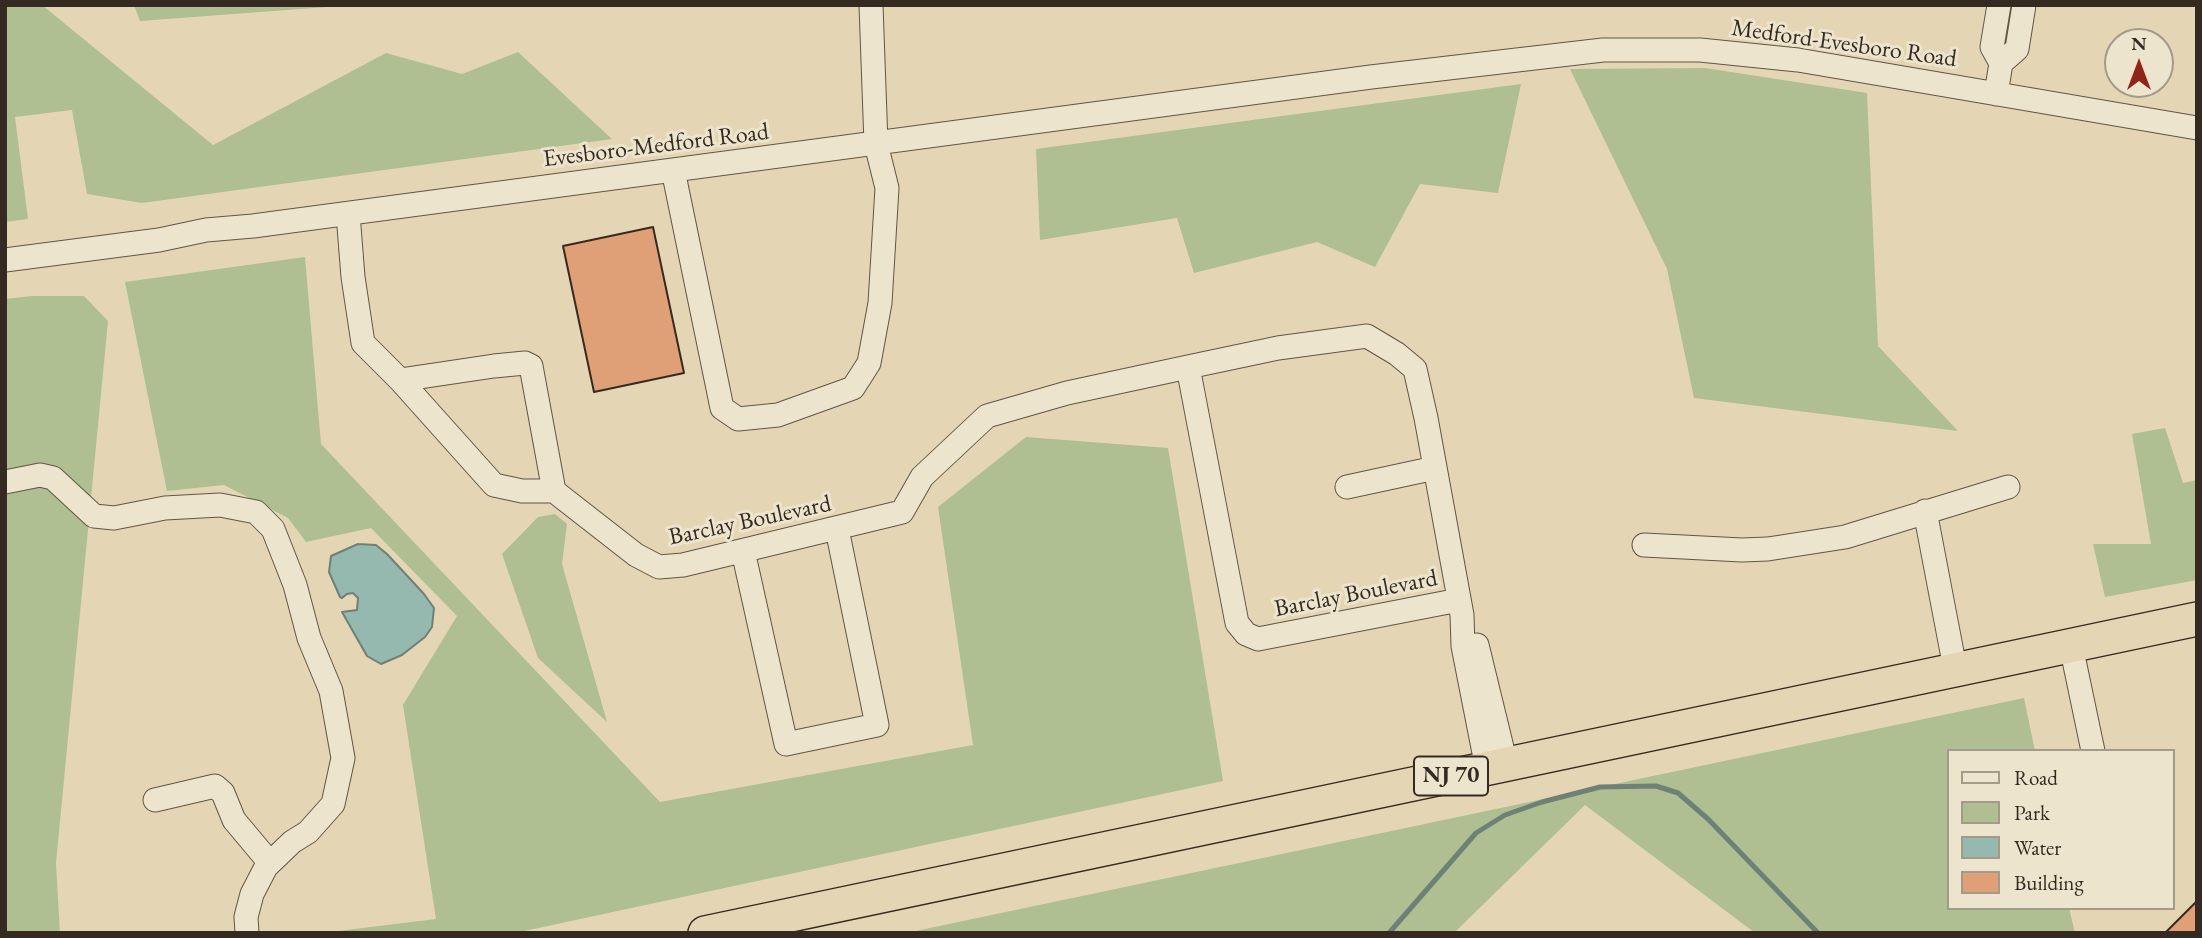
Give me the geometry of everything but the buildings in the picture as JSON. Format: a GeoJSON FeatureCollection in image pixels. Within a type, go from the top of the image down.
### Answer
{"type":"FeatureCollection","features":[{"type":"Feature","properties":{"kind":"highway","name":"NJ 70"},"geometry":{"type":"LineString","coordinates":[[705,933],[2197,618]]}},
{"type":"Feature","properties":{"kind":"street"},"geometry":{"type":"LineString","coordinates":[[673,170],[722,408],[738,419],[778,415],[853,388],[869,363],[880,303],[887,188],[876,144],[871,5]]}},
{"type":"Feature","properties":{"kind":"street"},"geometry":{"type":"LineString","coordinates":[[1996,94],[2001,63],[1992,47],[1999,5]]}},
{"type":"Feature","properties":{"kind":"street"},"geometry":{"type":"LineString","coordinates":[[2001,63],[2017,49],[2024,5]]}},
{"type":"Feature","properties":{"kind":"street","name":"Medford-Evesboro Road"},"geometry":{"type":"LineString","coordinates":[[1314,85],[1550,55],[1651,49],[1749,54],[1798,60],[2197,128]]}},
{"type":"Feature","properties":{"kind":"street","name":"Evesboro-Medford Road"},"geometry":{"type":"LineString","coordinates":[[5,260],[159,240],[206,230],[348,214],[1314,85]]}},
{"type":"Feature","properties":{"kind":"street"},"geometry":{"type":"LineString","coordinates":[[348,214],[362,343],[400,380],[494,485],[522,491],[554,491],[531,366],[524,363],[494,366],[400,380]]}},
{"type":"Feature","properties":{"kind":"street","name":"Barclay Boulevard"},"geometry":{"type":"LineString","coordinates":[[554,491],[636,555],[660,567],[683,565],[902,513],[922,477],[988,416],[1067,393],[1278,348],[1367,336],[1397,354],[1415,369],[1460,608],[1463,646],[1496,766]]}},
{"type":"Feature","properties":{"kind":"street","name":"Barclay Boulevard"},"geometry":{"type":"LineString","coordinates":[[1188,367],[1237,623],[1246,634],[1258,639],[1460,608]]}},
{"type":"Feature","properties":{"kind":"street"},"geometry":{"type":"LineString","coordinates":[[1347,487],[1435,468]]}},
{"type":"Feature","properties":{"kind":"street"},"geometry":{"type":"LineString","coordinates":[[5,482],[40,475],[53,478],[94,516],[114,518],[164,508],[220,505],[256,512],[273,528],[295,584],[309,638],[331,691],[343,758],[333,804],[308,832],[292,842],[270,863],[252,894],[246,917],[247,933]]}},
{"type":"Feature","properties":{"kind":"street"},"geometry":{"type":"LineString","coordinates":[[1644,545],[1742,550],[1845,537],[2008,487]]}},
{"type":"Feature","properties":{"kind":"street"},"geometry":{"type":"LineString","coordinates":[[1925,511],[1955,668]]}},
{"type":"Feature","properties":{"kind":"street"},"geometry":{"type":"LineString","coordinates":[[743,551],[786,744],[877,725],[837,528]]}},
{"type":"Feature","properties":{"kind":"street"},"geometry":{"type":"LineString","coordinates":[[2071,646],[2093,749]]}},
{"type":"Feature","properties":{"kind":"street"},"geometry":{"type":"LineString","coordinates":[[155,800],[215,786],[223,793],[234,820],[270,863]]}},
{"type":"Feature","properties":{"kind":"green space"},"geometry":{"type":"Polygon","coordinates":[[[5,5],[42,5],[213,145],[386,53],[462,74],[518,52],[612,139],[142,203],[87,194],[72,110],[15,117],[28,219],[5,222],[5,5]]]}},
{"type":"Feature","properties":{"kind":"green space"},"geometry":{"type":"Polygon","coordinates":[[[134,5],[354,5],[140,21],[134,5]]]}},
{"type":"Feature","properties":{"kind":"green space"},"geometry":{"type":"Polygon","coordinates":[[[1705,68],[1867,93],[1878,346],[1958,431],[1694,398],[1667,269],[1570,69],[1705,68]]]}},
{"type":"Feature","properties":{"kind":"green space"},"geometry":{"type":"Polygon","coordinates":[[[1521,84],[1498,193],[1420,184],[1375,267],[1317,242],[1194,273],[1177,218],[1040,240],[1036,149],[1521,84]]]}},
{"type":"Feature","properties":{"kind":"green space"},"geometry":{"type":"Polygon","coordinates":[[[305,257],[321,444],[660,802],[973,745],[938,507],[1026,437],[1168,448],[1223,781],[515,933],[322,933],[436,919],[403,705],[457,616],[371,528],[306,542],[288,518],[224,485],[167,491],[125,282],[305,257]]]}},
{"type":"Feature","properties":{"kind":"green space"},"geometry":{"type":"Polygon","coordinates":[[[84,296],[108,321],[56,863],[60,933],[5,933],[5,299],[84,296]]]}},
{"type":"Feature","properties":{"kind":"green space"},"geometry":{"type":"Polygon","coordinates":[[[2165,428],[2183,483],[2197,480],[2197,580],[2105,597],[2093,544],[2151,544],[2132,434],[2165,428]]]}},
{"type":"Feature","properties":{"kind":"green space"},"geometry":{"type":"Polygon","coordinates":[[[555,514],[567,524],[562,564],[607,722],[538,658],[502,554],[538,517],[555,514]]]}},
{"type":"Feature","properties":{"kind":"green space"},"geometry":{"type":"Polygon","coordinates":[[[2024,698],[2035,749],[1946,749],[1946,910],[2069,910],[2075,933],[1755,933],[1585,805],[1454,933],[906,933],[2024,698]]]}},
{"type":"Feature","properties":{"kind":"water"},"geometry":{"type":"Polygon","coordinates":[[[358,544],[376,545],[387,554],[434,608],[432,627],[425,637],[402,655],[381,664],[367,656],[342,612],[357,610],[358,598],[353,593],[340,597],[329,572],[331,556],[358,544]]]}},
{"type":"Feature","properties":{"kind":"waterway"},"geometry":{"type":"LineString","coordinates":[[1389,933],[1476,833],[1505,815],[1600,787],[1656,786],[1678,793],[1708,819],[1818,933]]}}]}
